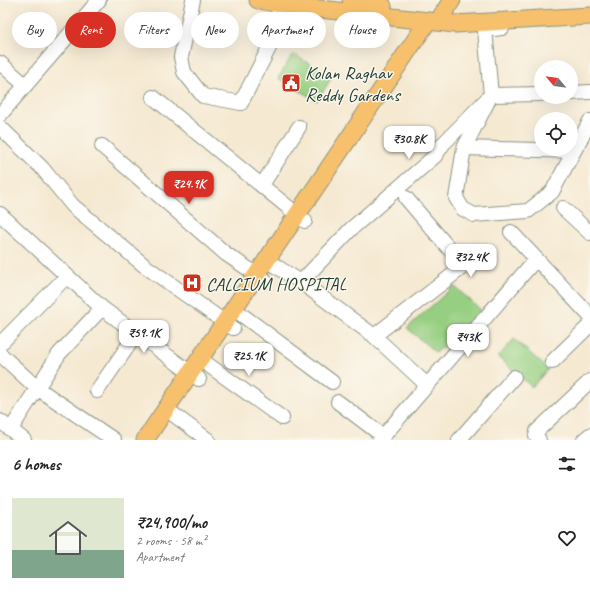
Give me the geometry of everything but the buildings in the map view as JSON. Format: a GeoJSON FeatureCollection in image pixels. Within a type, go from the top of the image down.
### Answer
{"type":"FeatureCollection","features":[{"type":"Feature","properties":{"kind":"main road"},"geometry":{"type":"LineString","coordinates":[[258,0],[280,4],[433,20],[590,8]]}},
{"type":"Feature","properties":{"kind":"main road"},"geometry":{"type":"LineString","coordinates":[[351,0],[455,24],[590,16]]}},
{"type":"Feature","properties":{"kind":"main road"},"geometry":{"type":"LineString","coordinates":[[151,439],[205,362],[433,20],[452,0]]}},
{"type":"Feature","properties":{"kind":"street"},"geometry":{"type":"LineString","coordinates":[[0,115],[99,0]]}},
{"type":"Feature","properties":{"kind":"street"},"geometry":{"type":"LineString","coordinates":[[193,0],[181,57],[184,72],[203,96],[241,104],[273,40],[280,4]]}},
{"type":"Feature","properties":{"kind":"street"},"geometry":{"type":"LineString","coordinates":[[571,156],[552,192],[528,211],[474,216],[463,209],[456,198],[464,148],[491,95],[485,30],[590,21]]}},
{"type":"Feature","properties":{"kind":"street"},"geometry":{"type":"LineString","coordinates":[[0,63],[25,85]]}},
{"type":"Feature","properties":{"kind":"street"},"geometry":{"type":"LineString","coordinates":[[578,93],[590,92]]}},
{"type":"Feature","properties":{"kind":"street"},"geometry":{"type":"LineString","coordinates":[[301,282],[351,229],[435,156],[443,144],[491,95],[534,94]]}},
{"type":"Feature","properties":{"kind":"street"},"geometry":{"type":"LineString","coordinates":[[153,97],[301,218]]}},
{"type":"Feature","properties":{"kind":"street"},"geometry":{"type":"LineString","coordinates":[[578,144],[590,121]]}},
{"type":"Feature","properties":{"kind":"street"},"geometry":{"type":"LineString","coordinates":[[0,127],[42,168],[74,206],[145,266],[233,319],[332,382]]}},
{"type":"Feature","properties":{"kind":"street"},"geometry":{"type":"LineString","coordinates":[[262,185],[299,127]]}},
{"type":"Feature","properties":{"kind":"street"},"geometry":{"type":"LineString","coordinates":[[102,146],[226,254],[301,282],[370,333]]}},
{"type":"Feature","properties":{"kind":"street"},"geometry":{"type":"LineString","coordinates":[[464,148],[534,150]]}},
{"type":"Feature","properties":{"kind":"street"},"geometry":{"type":"LineString","coordinates":[[406,198],[464,266],[374,336],[427,385]]}},
{"type":"Feature","properties":{"kind":"street"},"geometry":{"type":"LineString","coordinates":[[563,208],[590,233]]}},
{"type":"Feature","properties":{"kind":"street"},"geometry":{"type":"LineString","coordinates":[[0,214],[102,308],[195,376]]}},
{"type":"Feature","properties":{"kind":"street"},"geometry":{"type":"LineString","coordinates":[[511,232],[590,316]]}},
{"type":"Feature","properties":{"kind":"street"},"geometry":{"type":"LineString","coordinates":[[338,402],[381,438],[536,259]]}},
{"type":"Feature","properties":{"kind":"street"},"geometry":{"type":"LineString","coordinates":[[0,344],[67,276]]}},
{"type":"Feature","properties":{"kind":"street"},"geometry":{"type":"LineString","coordinates":[[24,440],[5,425],[37,388],[59,354],[102,308]]}},
{"type":"Feature","properties":{"kind":"street"},"geometry":{"type":"LineString","coordinates":[[552,362],[590,325]]}},
{"type":"Feature","properties":{"kind":"street"},"geometry":{"type":"LineString","coordinates":[[97,391],[137,333]]}},
{"type":"Feature","properties":{"kind":"street"},"geometry":{"type":"LineString","coordinates":[[0,354],[37,388],[114,440]]}},
{"type":"Feature","properties":{"kind":"street"},"geometry":{"type":"LineString","coordinates":[[205,362],[282,418]]}},
{"type":"Feature","properties":{"kind":"street"},"geometry":{"type":"LineString","coordinates":[[459,440],[514,377]]}},
{"type":"Feature","properties":{"kind":"street"},"geometry":{"type":"LineString","coordinates":[[539,440],[536,436],[537,431],[590,382]]}},
{"type":"Feature","properties":{"kind":"street"},"geometry":{"type":"LineString","coordinates":[[171,412],[208,440]]}},
{"type":"Feature","properties":{"kind":"street"},"geometry":{"type":"LineString","coordinates":[[584,440],[590,435]]}},
{"type":"Feature","properties":{"kind":"green space"},"geometry":{"type":"Polygon","coordinates":[[[293,54],[332,77],[317,101],[278,78],[293,54]]]}},
{"type":"Feature","properties":{"kind":"green space"},"geometry":{"type":"Polygon","coordinates":[[[454,286],[481,310],[436,353],[407,328],[454,286]]]}},
{"type":"Feature","properties":{"kind":"green space"},"geometry":{"type":"Polygon","coordinates":[[[514,339],[548,369],[532,387],[498,357],[514,339]]]}},
{"type":"Feature","properties":{"kind":"place","name":"Kolan Raghav Reddy Gardens"},"geometry":{"type":"Point","coordinates":[291,83]}},
{"type":"Feature","properties":{"kind":"place","name":"CALCIUM HOSPITAL"},"geometry":{"type":"Point","coordinates":[192,283]}}]}
